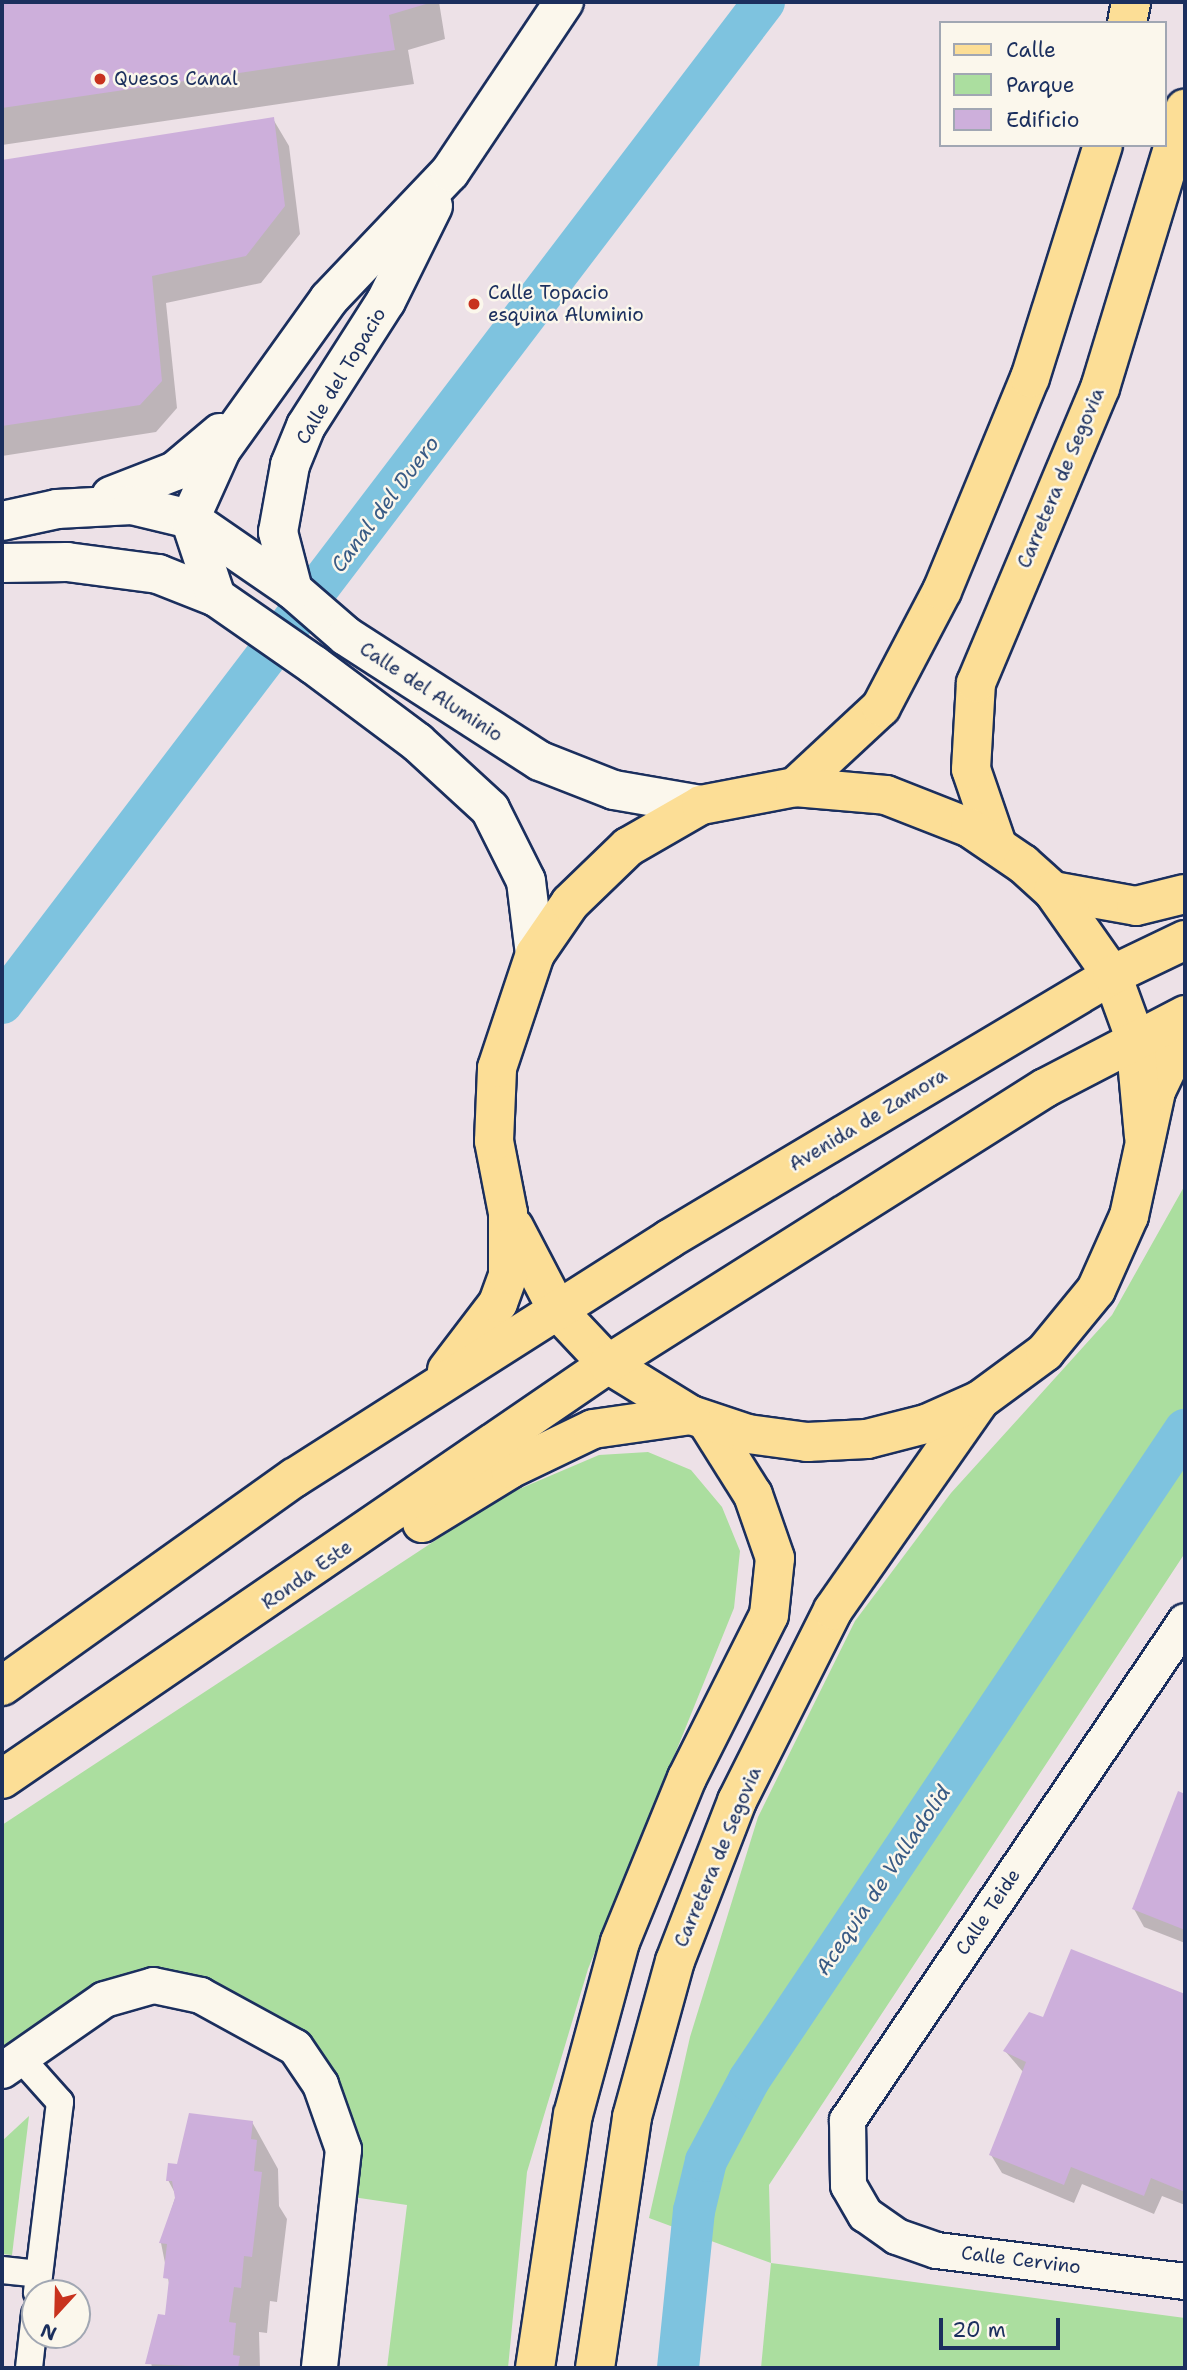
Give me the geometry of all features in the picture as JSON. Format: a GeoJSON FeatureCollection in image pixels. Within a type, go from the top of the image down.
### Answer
{"type":"FeatureCollection","features":[{"type":"Feature","properties":{"kind":"main road"},"geometry":{"type":"LineString","coordinates":[[1127,21],[1131,2]]}},
{"type":"Feature","properties":{"kind":"main road","name":"Carretera de Segovia"},"geometry":{"type":"LineString","coordinates":[[997,845],[971,769],[976,683],[1100,388],[1185,109]]}},
{"type":"Feature","properties":{"kind":"main road"},"geometry":{"type":"LineString","coordinates":[[795,786],[881,707],[942,591],[1030,378],[1102,147]]}},
{"type":"Feature","properties":{"kind":"main road"},"geometry":{"type":"LineString","coordinates":[[426,1395],[498,1303],[510,1253],[508,1213],[494,1141],[497,1068],[535,954],[570,903],[628,847],[701,805],[795,786],[886,795],[930,808],[997,845],[1053,891],[1112,975],[1135,1038],[1144,1137]]}},
{"type":"Feature","properties":{"kind":"main road"},"geometry":{"type":"LineString","coordinates":[[1053,891],[1136,906],[1185,894]]}},
{"type":"Feature","properties":{"kind":"main road","name":"Avenida de Zamora"},"geometry":{"type":"LineString","coordinates":[[558,1311],[1112,975],[1185,940]]}},
{"type":"Feature","properties":{"kind":"main road"},"geometry":{"type":"LineString","coordinates":[[608,1363],[1045,1088],[1135,1038],[1185,1015]]}},
{"type":"Feature","properties":{"kind":"main road"},"geometry":{"type":"LineString","coordinates":[[273,1599],[325,1588],[548,1449],[626,1422],[699,1419],[807,1442],[867,1439],[926,1424],[980,1400],[1045,1352],[1096,1290],[1129,1216],[1156,1091],[1185,1031]]}},
{"type":"Feature","properties":{"kind":"main road"},"geometry":{"type":"LineString","coordinates":[[508,1213],[558,1311],[608,1363],[699,1419],[753,1495],[775,1559],[769,1615],[687,1779],[620,1942],[573,2115],[535,2368]]}},
{"type":"Feature","properties":{"kind":"main road"},"geometry":{"type":"LineString","coordinates":[[2,1686],[294,1478],[558,1311]]}},
{"type":"Feature","properties":{"kind":"main road","name":"Ronda Este"},"geometry":{"type":"LineString","coordinates":[[2,1779],[273,1599],[608,1363]]}},
{"type":"Feature","properties":{"kind":"main road","name":"Carretera de Segovia"},"geometry":{"type":"LineString","coordinates":[[595,2368],[632,2117],[675,1961],[737,1801],[833,1610],[980,1400]]}},
{"type":"Feature","properties":{"kind":"street","name":"Calle del Topacio"},"geometry":{"type":"LineString","coordinates":[[293,590],[278,532],[290,465],[306,426],[386,301],[450,172],[564,2]]}},
{"type":"Feature","properties":{"kind":"street","name":"Calle del Topacio"},"geometry":{"type":"LineString","coordinates":[[190,519],[194,498],[245,411],[329,299],[450,172]]}},
{"type":"Feature","properties":{"kind":"street","name":"Calle del Topacio"},"geometry":{"type":"LineString","coordinates":[[57,509],[155,483],[245,411]]}},
{"type":"Feature","properties":{"kind":"street","name":"Calle del Aluminio"},"geometry":{"type":"LineString","coordinates":[[2,521],[57,509],[141,506],[190,519],[293,590],[346,636],[540,761],[614,790],[701,805]]}},
{"type":"Feature","properties":{"kind":"street"},"geometry":{"type":"LineString","coordinates":[[190,519],[216,597]]}},
{"type":"Feature","properties":{"kind":"street"},"geometry":{"type":"LineString","coordinates":[[2,563],[67,562],[158,574],[216,597],[314,665],[417,742],[490,809],[526,881],[535,954]]}},
{"type":"Feature","properties":{"kind":"street","name":"Calle Teide"},"geometry":{"type":"LineString","coordinates":[[865,2214],[848,2185],[847,2120],[1185,1621]]}},
{"type":"Feature","properties":{"kind":"street"},"geometry":{"type":"LineString","coordinates":[[38,2279],[60,2102],[10,2063],[104,1999],[153,1985],[200,1994],[295,2046],[320,2084],[343,2149],[319,2368]]}},
{"type":"Feature","properties":{"kind":"street","name":"Calle Cervino"},"geometry":{"type":"LineString","coordinates":[[865,2214],[895,2236],[936,2249],[1185,2281]]}},
{"type":"Feature","properties":{"kind":"street"},"geometry":{"type":"LineString","coordinates":[[2,2270],[27,2279]]}},
{"type":"Feature","properties":{"kind":"street"},"geometry":{"type":"LineString","coordinates":[[29,2368],[31,2349]]}},
{"type":"Feature","properties":{"kind":"green space"},"geometry":{"type":"Polygon","coordinates":[[[1185,1185],[1185,1553],[769,2185],[771,2263],[649,2218],[690,2037],[758,1817],[855,1621],[951,1493],[1112,1315],[1185,1185]]]}},
{"type":"Feature","properties":{"kind":"green space"},"geometry":{"type":"Polygon","coordinates":[[[648,1452],[691,1470],[722,1507],[740,1551],[734,1608],[588,1969],[527,2172],[508,2368],[387,2368],[407,2205],[339,2195],[295,2047],[153,1985],[2,2070],[2,1825],[503,1496],[599,1455],[648,1452]]]}},
{"type":"Feature","properties":{"kind":"green space"},"geometry":{"type":"Polygon","coordinates":[[[29,2116],[12,2255],[2,2254],[2,2141],[29,2116]]]}},
{"type":"Feature","properties":{"kind":"green space"},"geometry":{"type":"Polygon","coordinates":[[[771,2263],[1185,2318],[1185,2368],[761,2368],[771,2263]]]}},
{"type":"Feature","properties":{"kind":"building","name":"Quesos Canal"},"geometry":{"type":"Polygon","coordinates":[[[2,2],[426,4],[389,15],[395,50],[2,108],[2,2]]]}},
{"type":"Feature","properties":{"kind":"building"},"geometry":{"type":"Polygon","coordinates":[[[274,117],[285,206],[246,256],[152,276],[162,381],[140,405],[2,426],[2,160],[274,117]]]}},
{"type":"Feature","properties":{"kind":"building"},"geometry":{"type":"Polygon","coordinates":[[[1178,1791],[1185,1794],[1185,1930],[1132,1909],[1178,1791]]]}},
{"type":"Feature","properties":{"kind":"building"},"geometry":{"type":"Polygon","coordinates":[[[1071,1949],[1185,1994],[1185,2192],[1151,2178],[1144,2196],[1071,2167],[1064,2185],[989,2155],[1026,2062],[1003,2051],[1029,2012],[1043,2017],[1071,1949]]]}},
{"type":"Feature","properties":{"kind":"building"},"geometry":{"type":"Polygon","coordinates":[[[189,2113],[253,2121],[251,2139],[257,2140],[254,2171],[262,2172],[252,2257],[244,2256],[241,2288],[234,2287],[229,2322],[236,2323],[233,2355],[240,2356],[238,2368],[145,2364],[158,2314],[165,2315],[169,2279],[163,2278],[167,2244],[159,2243],[175,2198],[172,2181],[166,2181],[168,2163],[177,2164],[189,2113]]]}},
{"type":"Feature","properties":{"kind":"waterway","name":"Canal del Duero"},"geometry":{"type":"LineString","coordinates":[[2,1003],[764,2]]}},
{"type":"Feature","properties":{"kind":"waterway","name":"Acequia de Valladolid"},"geometry":{"type":"LineString","coordinates":[[678,2368],[694,2211],[706,2161],[749,2080],[1185,1430]]}},
{"type":"Feature","properties":{"kind":"place","name":"Quesos Canal"},"geometry":{"type":"Point","coordinates":[100,79]}},
{"type":"Feature","properties":{"kind":"place","name":"Calle Topacio esquina Aluminio"},"geometry":{"type":"Point","coordinates":[474,304]}}]}
